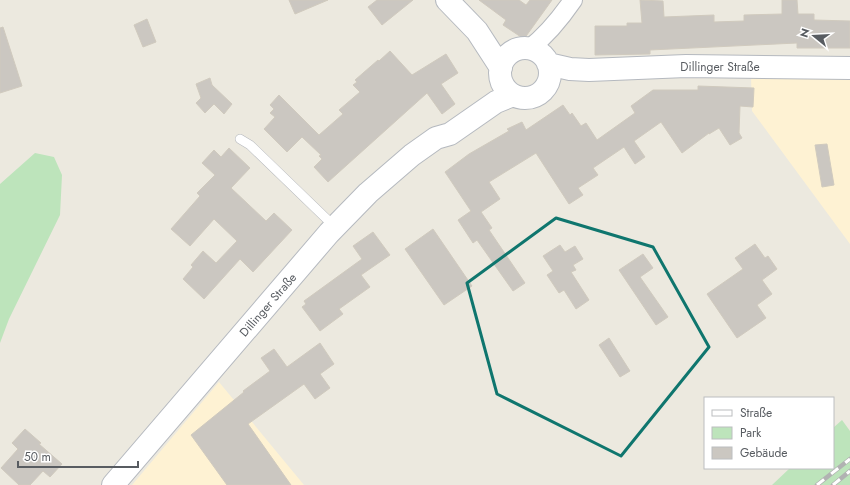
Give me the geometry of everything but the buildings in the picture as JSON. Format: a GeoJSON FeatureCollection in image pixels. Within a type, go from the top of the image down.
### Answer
{"type":"FeatureCollection","features":[{"type":"Feature","properties":{"kind":"street"},"geometry":{"type":"LineString","coordinates":[[447,0],[477,30],[505,81]]}},
{"type":"Feature","properties":{"kind":"street"},"geometry":{"type":"LineString","coordinates":[[535,56],[549,40],[556,24],[573,0]]}},
{"type":"Feature","properties":{"kind":"street","name":"Dillinger Straße"},"geometry":{"type":"LineString","coordinates":[[477,30],[535,56],[570,69],[589,70],[686,66],[850,68]]}},
{"type":"Feature","properties":{"kind":"street"},"geometry":{"type":"LineString","coordinates":[[505,81],[504,61],[509,54],[535,56],[550,72],[550,79],[546,86]]}},
{"type":"Feature","properties":{"kind":"street","name":"Dillinger Straße"},"geometry":{"type":"LineString","coordinates":[[114,485],[335,227],[368,193],[412,155],[436,138],[450,134],[496,102],[505,81],[520,98],[528,98],[541,92],[546,86],[569,76],[589,70]]}},
{"type":"Feature","properties":{"kind":"lane"},"geometry":{"type":"LineString","coordinates":[[240,139],[250,145],[335,227]]}},
{"type":"Feature","properties":{"kind":"highlighted area"},"geometry":{"type":"Polygon","coordinates":[[[556,218],[653,247],[709,347],[621,456],[497,394],[467,283],[556,218]]]}},
{"type":"Feature","properties":{"kind":"shaded area"},"geometry":{"type":"Polygon","coordinates":[[[751,76],[850,78],[850,244],[752,111],[751,76]]]}},
{"type":"Feature","properties":{"kind":"shaded area"},"geometry":{"type":"Polygon","coordinates":[[[219,382],[304,485],[132,485],[219,382]]]}},
{"type":"Feature","properties":{"kind":"green space"},"geometry":{"type":"Polygon","coordinates":[[[35,153],[54,157],[62,175],[60,215],[9,319],[0,343],[0,184],[35,153]]]}},
{"type":"Feature","properties":{"kind":"green space"},"geometry":{"type":"Polygon","coordinates":[[[842,420],[850,431],[850,485],[772,485],[789,469],[834,469],[834,427],[842,420]]]}},
{"type":"Feature","properties":{"kind":"railway"},"geometry":{"type":"LineString","coordinates":[[817,485],[850,459]]}},
{"type":"Feature","properties":{"kind":"railway"},"geometry":{"type":"LineString","coordinates":[[833,485],[850,471]]}}]}
